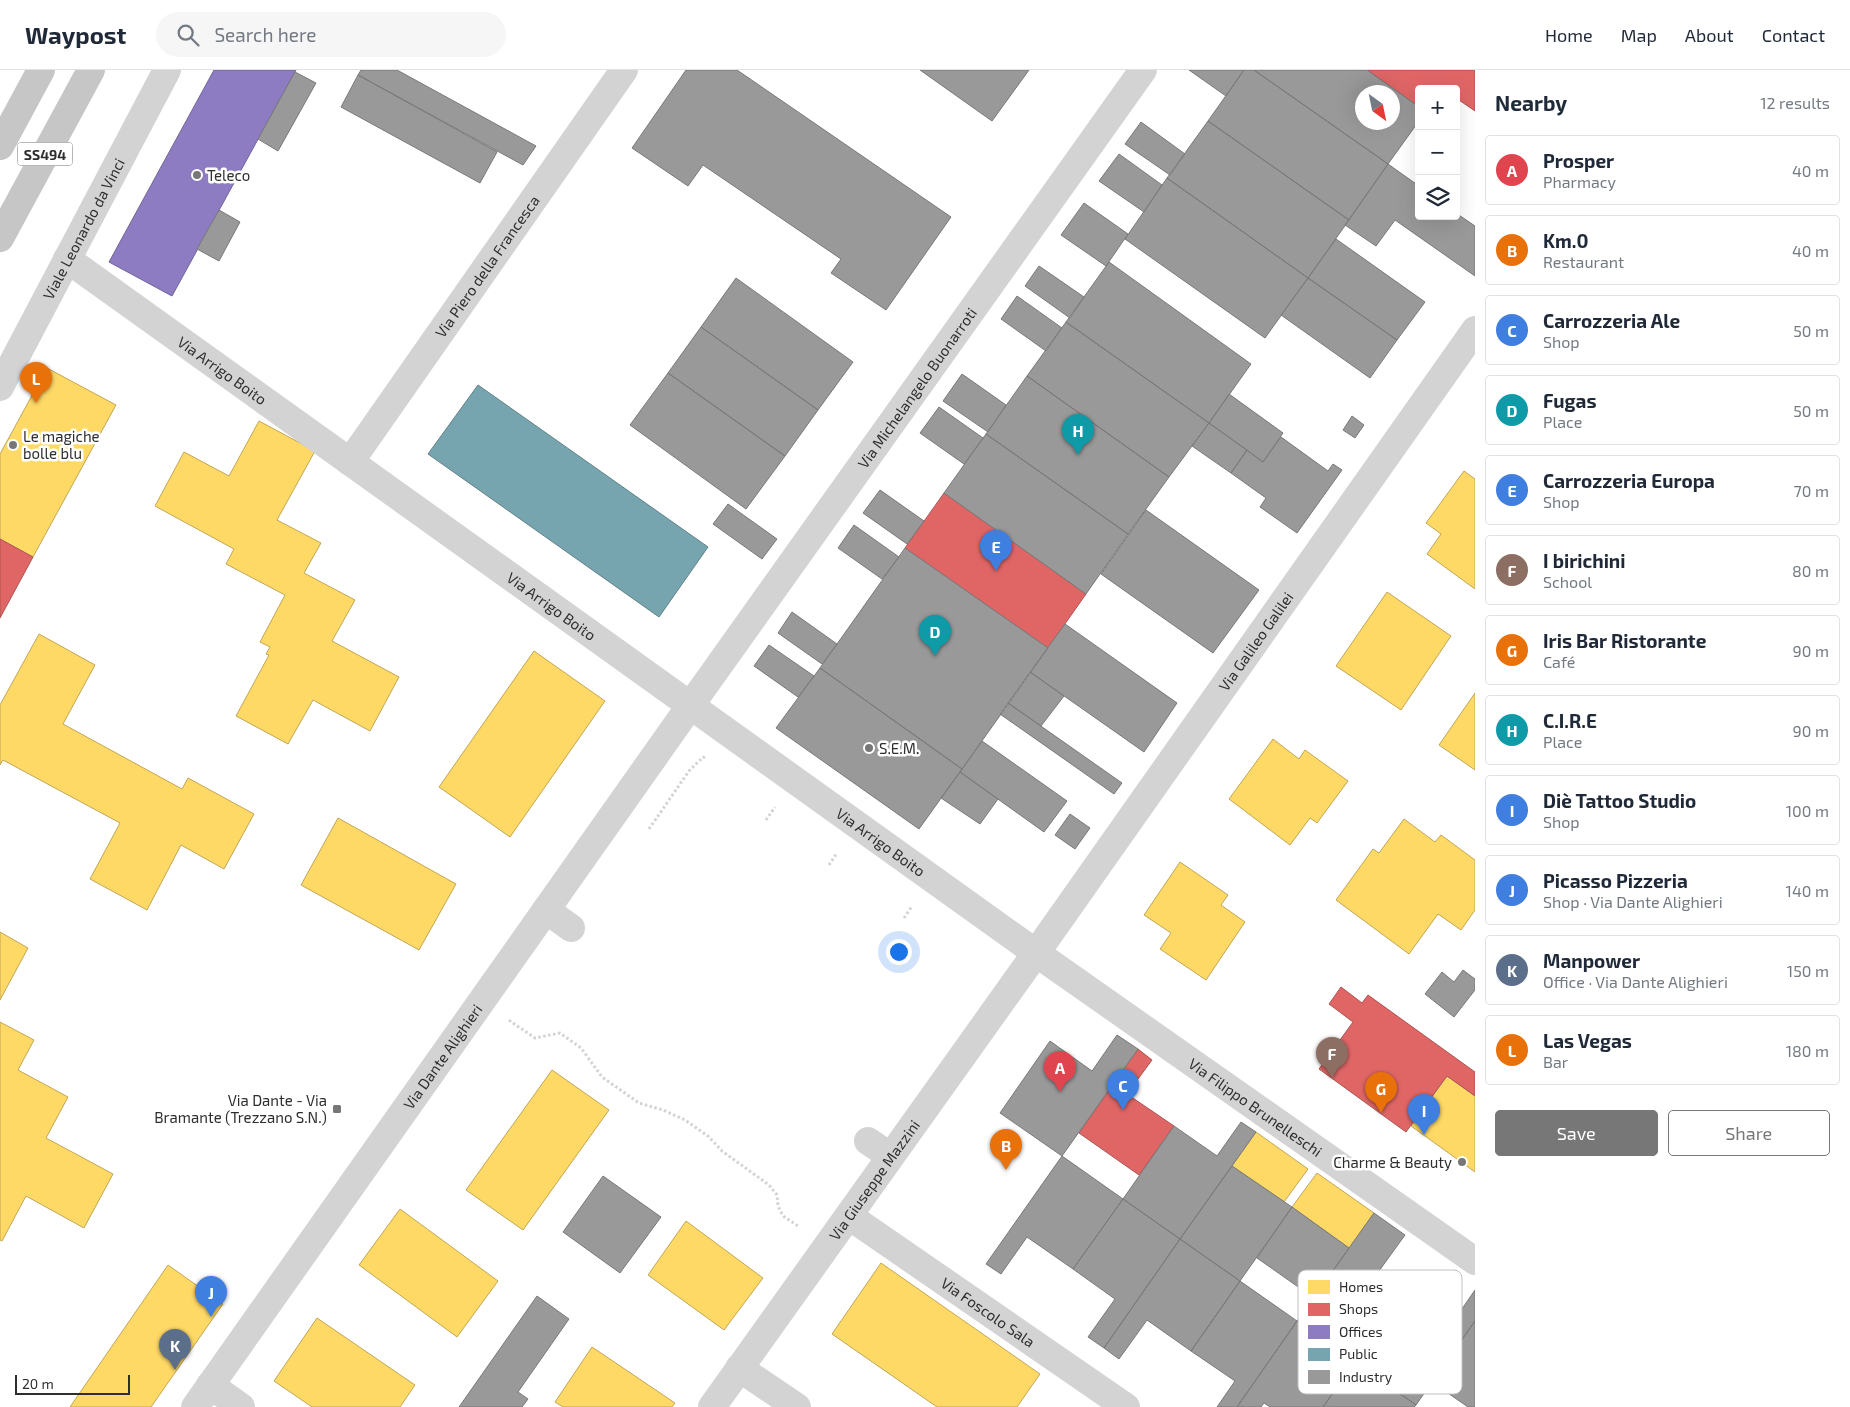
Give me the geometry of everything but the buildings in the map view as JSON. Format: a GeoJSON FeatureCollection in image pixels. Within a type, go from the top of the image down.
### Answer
{"type":"FeatureCollection","features":[{"type":"Feature","properties":{"kind":"main road","name":"SS494"},"geometry":{"type":"LineString","coordinates":[[0,146],[41,70]]}},
{"type":"Feature","properties":{"kind":"main road","name":"SS494"},"geometry":{"type":"LineString","coordinates":[[0,238],[91,70]]}},
{"type":"Feature","properties":{"kind":"street","name":"Viale Leonardo da Vinci"},"geometry":{"type":"LineString","coordinates":[[0,387],[167,70]]}},
{"type":"Feature","properties":{"kind":"street","name":"Via Piero della Francesca"},"geometry":{"type":"LineString","coordinates":[[350,462],[624,70]]}},
{"type":"Feature","properties":{"kind":"street","name":"Via Michelangelo Buonarroti"},"geometry":{"type":"LineString","coordinates":[[690,706],[1143,70]]}},
{"type":"Feature","properties":{"kind":"street","name":"Via Arrigo Boito"},"geometry":{"type":"LineString","coordinates":[[68,259],[1036,954]]}},
{"type":"Feature","properties":{"kind":"street","name":"Via Galileo Galilei"},"geometry":{"type":"LineString","coordinates":[[1036,954],[1475,330]]}},
{"type":"Feature","properties":{"kind":"street","name":"Via Dante Alighieri"},"geometry":{"type":"LineString","coordinates":[[195,1407],[690,706]]}},
{"type":"Feature","properties":{"kind":"street"},"geometry":{"type":"LineString","coordinates":[[546,910],[571,928]]}},
{"type":"Feature","properties":{"kind":"street","name":"Via Giuseppe Mazzini"},"geometry":{"type":"LineString","coordinates":[[712,1407],[850,1216],[879,1149],[1036,954]]}},
{"type":"Feature","properties":{"kind":"street","name":"Via Filippo Brunelleschi"},"geometry":{"type":"LineString","coordinates":[[1036,954],[1474,1259]]}},
{"type":"Feature","properties":{"kind":"street","name":"Via Foscolo Sala"},"geometry":{"type":"LineString","coordinates":[[850,1216],[1126,1407]]}},
{"type":"Feature","properties":{"kind":"street"},"geometry":{"type":"LineString","coordinates":[[739,1368],[797,1407]]}},
{"type":"Feature","properties":{"kind":"street"},"geometry":{"type":"LineString","coordinates":[[210,1385],[241,1407]]}},
{"type":"Feature","properties":{"kind":"path"},"geometry":{"type":"LineString","coordinates":[[649,829],[689,771],[703,758],[709,758]]}},
{"type":"Feature","properties":{"kind":"path"},"geometry":{"type":"LineString","coordinates":[[766,820],[776,804]]}},
{"type":"Feature","properties":{"kind":"path"},"geometry":{"type":"LineString","coordinates":[[829,865],[840,848]]}},
{"type":"Feature","properties":{"kind":"path"},"geometry":{"type":"LineString","coordinates":[[904,918],[916,901]]}},
{"type":"Feature","properties":{"kind":"path"},"geometry":{"type":"LineString","coordinates":[[510,1021],[535,1038],[560,1033],[581,1048],[602,1077],[631,1098],[639,1103],[663,1110],[685,1120],[708,1136],[722,1151],[769,1185],[777,1195],[778,1206],[783,1216],[800,1227]]}},
{"type":"Feature","properties":{"kind":"place","name":"Teleco"},"geometry":{"type":"Point","coordinates":[197,175]}},
{"type":"Feature","properties":{"kind":"place","name":"Las Vegas"},"geometry":{"type":"Point","coordinates":[36,403]}},
{"type":"Feature","properties":{"kind":"place","name":"Le magiche bolle blu"},"geometry":{"type":"Point","coordinates":[13,445]}},
{"type":"Feature","properties":{"kind":"place","name":"C.I.R.E"},"geometry":{"type":"Point","coordinates":[1078,455]}},
{"type":"Feature","properties":{"kind":"place","name":"Carrozzeria Europa"},"geometry":{"type":"Point","coordinates":[996,571]}},
{"type":"Feature","properties":{"kind":"place","name":"Fugas"},"geometry":{"type":"Point","coordinates":[935,656]}},
{"type":"Feature","properties":{"kind":"place","name":"S.E.M."},"geometry":{"type":"Point","coordinates":[869,748]}},
{"type":"Feature","properties":{"kind":"place","name":"I birichini"},"geometry":{"type":"Point","coordinates":[1332,1078]}},
{"type":"Feature","properties":{"kind":"place","name":"Prosper"},"geometry":{"type":"Point","coordinates":[1060,1092]}},
{"type":"Feature","properties":{"kind":"place","name":"Via Dante - Via Bramante (Trezzano S.N.)"},"geometry":{"type":"Point","coordinates":[337,1109]}},
{"type":"Feature","properties":{"kind":"place","name":"Carrozzeria Ale"},"geometry":{"type":"Point","coordinates":[1123,1110]}},
{"type":"Feature","properties":{"kind":"place","name":"Iris Bar Ristorante"},"geometry":{"type":"Point","coordinates":[1381,1113]}},
{"type":"Feature","properties":{"kind":"place","name":"Diè Tattoo Studio"},"geometry":{"type":"Point","coordinates":[1424,1135]}},
{"type":"Feature","properties":{"kind":"place","name":"Charme & Beauty"},"geometry":{"type":"Point","coordinates":[1462,1162]}},
{"type":"Feature","properties":{"kind":"place","name":"Km.0"},"geometry":{"type":"Point","coordinates":[1006,1170]}},
{"type":"Feature","properties":{"kind":"place","name":"Picasso Pizzeria"},"geometry":{"type":"Point","coordinates":[211,1317]}},
{"type":"Feature","properties":{"kind":"place","name":"Manpower"},"geometry":{"type":"Point","coordinates":[175,1370]}}]}
